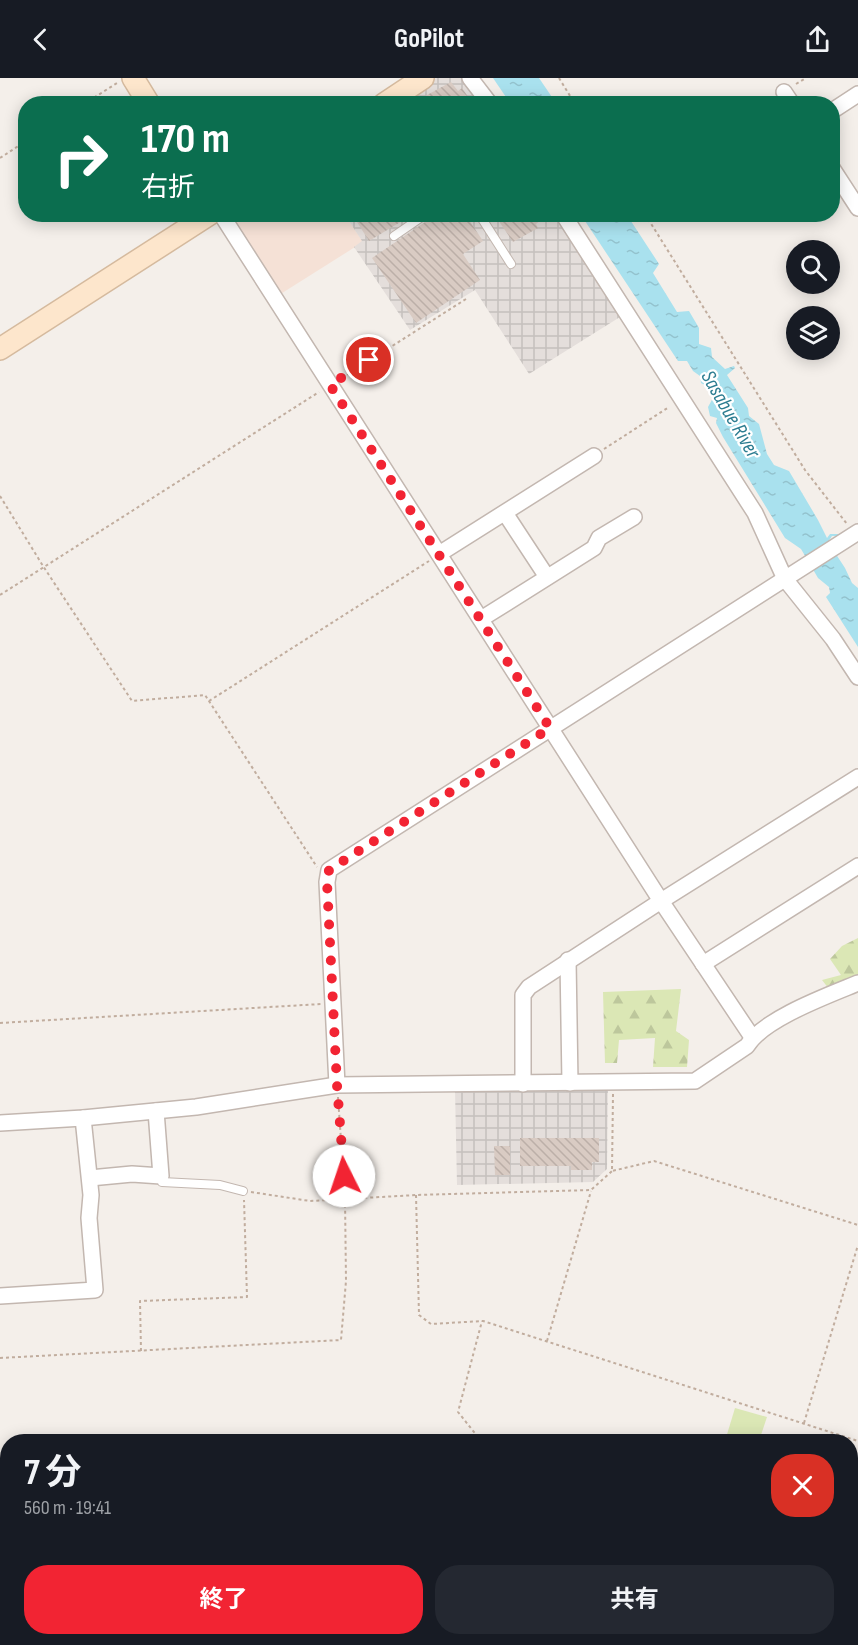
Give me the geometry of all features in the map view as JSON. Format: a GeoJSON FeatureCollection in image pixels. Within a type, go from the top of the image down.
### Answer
{"type":"FeatureCollection","features":[{"type":"Feature","properties":{"kind":"street"},"geometry":{"type":"LineString","coordinates":[[133,78],[144,96]]}},
{"type":"Feature","properties":{"kind":"street"},"geometry":{"type":"LineString","coordinates":[[399,96],[423,78]]}},
{"type":"Feature","properties":{"kind":"street"},"geometry":{"type":"LineString","coordinates":[[470,78],[484,96]]}},
{"type":"Feature","properties":{"kind":"street"},"geometry":{"type":"LineString","coordinates":[[840,106],[858,94]]}},
{"type":"Feature","properties":{"kind":"street"},"geometry":{"type":"LineString","coordinates":[[840,180],[858,208]]}},
{"type":"Feature","properties":{"kind":"street"},"geometry":{"type":"LineString","coordinates":[[0,349],[198,222]]}},
{"type":"Feature","properties":{"kind":"street"},"geometry":{"type":"LineString","coordinates":[[226,222],[661,901],[752,1037]]}},
{"type":"Feature","properties":{"kind":"street"},"geometry":{"type":"LineString","coordinates":[[568,222],[755,513],[775,561],[833,639],[858,678]]}},
{"type":"Feature","properties":{"kind":"street"},"geometry":{"type":"LineString","coordinates":[[439,554],[594,456]]}},
{"type":"Feature","properties":{"kind":"street"},"geometry":{"type":"LineString","coordinates":[[505,513],[547,577]]}},
{"type":"Feature","properties":{"kind":"street"},"geometry":{"type":"LineString","coordinates":[[480,619],[594,548],[599,538],[634,517]]}},
{"type":"Feature","properties":{"kind":"street"},"geometry":{"type":"LineString","coordinates":[[337,1085],[327,882],[329,870],[856,534]]}},
{"type":"Feature","properties":{"kind":"street"},"geometry":{"type":"LineString","coordinates":[[523,1084],[523,995],[529,987],[858,777]]}},
{"type":"Feature","properties":{"kind":"street"},"geometry":{"type":"LineString","coordinates":[[703,964],[858,866]]}},
{"type":"Feature","properties":{"kind":"street"},"geometry":{"type":"LineString","coordinates":[[568,960],[570,1083]]}},
{"type":"Feature","properties":{"kind":"street"},"geometry":{"type":"LineString","coordinates":[[0,1123],[196,1107],[337,1085],[695,1081],[747,1046],[752,1037],[795,1010],[858,983]]}},
{"type":"Feature","properties":{"kind":"street"},"geometry":{"type":"LineString","coordinates":[[90,1178],[132,1174],[160,1176],[156,1111]]}},
{"type":"Feature","properties":{"kind":"street"},"geometry":{"type":"LineString","coordinates":[[0,1296],[95,1290],[88,1218],[91,1195],[90,1178],[83,1118]]}},
{"type":"Feature","properties":{"kind":"lane"},"geometry":{"type":"LineString","coordinates":[[394,236],[414,222]]}},
{"type":"Feature","properties":{"kind":"lane"},"geometry":{"type":"LineString","coordinates":[[484,222],[511,264]]}},
{"type":"Feature","properties":{"kind":"lane"},"geometry":{"type":"LineString","coordinates":[[160,1176],[162,1182],[220,1185],[243,1191]]}},
{"type":"Feature","properties":{"kind":"path"},"geometry":{"type":"LineString","coordinates":[[96,96],[124,78]]}},
{"type":"Feature","properties":{"kind":"path"},"geometry":{"type":"LineString","coordinates":[[559,78],[570,96]]}},
{"type":"Feature","properties":{"kind":"path"},"geometry":{"type":"LineString","coordinates":[[0,158],[18,146]]}},
{"type":"Feature","properties":{"kind":"path"},"geometry":{"type":"LineString","coordinates":[[650,222],[805,470],[856,534]]}},
{"type":"Feature","properties":{"kind":"path"},"geometry":{"type":"LineString","coordinates":[[0,595],[466,299]]}},
{"type":"Feature","properties":{"kind":"path"},"geometry":{"type":"LineString","coordinates":[[594,456],[681,399]]}},
{"type":"Feature","properties":{"kind":"path"},"geometry":{"type":"LineString","coordinates":[[0,496],[132,701],[205,695],[327,882]]}},
{"type":"Feature","properties":{"kind":"path"},"geometry":{"type":"LineString","coordinates":[[209,701],[439,554]]}},
{"type":"Feature","properties":{"kind":"path"},"geometry":{"type":"LineString","coordinates":[[0,1023],[333,1004]]}},
{"type":"Feature","properties":{"kind":"path"},"geometry":{"type":"LineString","coordinates":[[612,1171],[613,1083]]}},
{"type":"Feature","properties":{"kind":"path"},"geometry":{"type":"LineString","coordinates":[[0,1358],[341,1340],[346,1281],[345,1198],[337,1085]]}},
{"type":"Feature","properties":{"kind":"path"},"geometry":{"type":"LineString","coordinates":[[547,1341],[591,1190],[612,1171],[654,1161],[858,1225]]}},
{"type":"Feature","properties":{"kind":"path"},"geometry":{"type":"LineString","coordinates":[[141,1351],[140,1302],[246,1297],[243,1191],[310,1201],[416,1195],[591,1190]]}},
{"type":"Feature","properties":{"kind":"path"},"geometry":{"type":"LineString","coordinates":[[416,1195],[419,1315],[431,1324],[483,1321],[837,1434]]}},
{"type":"Feature","properties":{"kind":"path"},"geometry":{"type":"LineString","coordinates":[[804,1423],[858,1245]]}},
{"type":"Feature","properties":{"kind":"path"},"geometry":{"type":"LineString","coordinates":[[476,1434],[458,1412],[483,1321]]}},
{"type":"Feature","properties":{"kind":"shaded area"},"geometry":{"type":"Polygon","coordinates":[[[436,78],[465,78],[478,96],[408,96],[436,78]]]}},
{"type":"Feature","properties":{"kind":"shaded area"},"geometry":{"type":"Polygon","coordinates":[[[232,222],[350,222],[363,242],[279,295],[232,222]]]}},
{"type":"Feature","properties":{"kind":"shaded area"},"geometry":{"type":"Polygon","coordinates":[[[350,222],[562,222],[620,317],[529,374],[475,290],[410,330],[354,247],[362,241],[350,222]]]}},
{"type":"Feature","properties":{"kind":"shaded area"},"geometry":{"type":"Polygon","coordinates":[[[608,1087],[607,1169],[593,1182],[457,1185],[455,1089],[608,1087]]]}},
{"type":"Feature","properties":{"kind":"green space"},"geometry":{"type":"Polygon","coordinates":[[[858,938],[858,978],[829,989],[822,980],[841,975],[830,959],[842,946],[858,938]]]}},
{"type":"Feature","properties":{"kind":"green space"},"geometry":{"type":"Polygon","coordinates":[[[681,989],[676,1031],[689,1040],[687,1067],[653,1067],[655,1038],[619,1040],[617,1063],[605,1063],[603,992],[681,989]]]}},
{"type":"Feature","properties":{"kind":"green space"},"geometry":{"type":"Polygon","coordinates":[[[735,1408],[767,1417],[761,1434],[727,1434],[735,1408]]]}},
{"type":"Feature","properties":{"kind":"water"},"geometry":{"type":"Polygon","coordinates":[[[493,78],[539,78],[551,96],[505,96],[493,78]]]}},
{"type":"Feature","properties":{"kind":"water","name":"Sasabue River"},"geometry":{"type":"Polygon","coordinates":[[[586,222],[632,222],[659,264],[653,273],[677,312],[689,311],[699,328],[699,344],[711,348],[712,357],[725,369],[734,366],[735,368],[727,375],[748,408],[749,416],[759,424],[767,454],[774,465],[789,471],[827,538],[830,534],[846,532],[839,536],[832,536],[828,542],[852,583],[858,588],[858,647],[826,597],[830,593],[829,587],[818,578],[801,549],[785,538],[723,437],[716,423],[717,418],[710,416],[708,407],[713,398],[710,388],[701,383],[700,376],[693,371],[687,361],[678,361],[586,222]]]}},
{"type":"Feature","properties":{"kind":"building"},"geometry":{"type":"Polygon","coordinates":[[[451,82],[458,91],[462,88],[468,96],[425,96],[451,82]]]}},
{"type":"Feature","properties":{"kind":"building"},"geometry":{"type":"Polygon","coordinates":[[[357,222],[400,222],[369,241],[357,222]]]}},
{"type":"Feature","properties":{"kind":"building"},"geometry":{"type":"Polygon","coordinates":[[[425,222],[470,222],[483,241],[463,254],[480,280],[416,323],[372,258],[425,222]]]}},
{"type":"Feature","properties":{"kind":"building"},"geometry":{"type":"Polygon","coordinates":[[[499,222],[539,222],[536,224],[538,228],[513,242],[499,222]]]}},
{"type":"Feature","properties":{"kind":"building"},"geometry":{"type":"Polygon","coordinates":[[[520,1138],[599,1138],[599,1162],[592,1162],[592,1170],[571,1170],[571,1166],[520,1166],[520,1138]]]}},
{"type":"Feature","properties":{"kind":"building"},"geometry":{"type":"Polygon","coordinates":[[[494,1146],[510,1146],[510,1175],[495,1175],[494,1146]]]}},
{"type":"Feature","properties":{"kind":"route"},"geometry":{"type":"LineString","coordinates":[[344,1176],[327,882],[329,870],[550,728],[330,385],[369,360]]}}]}
